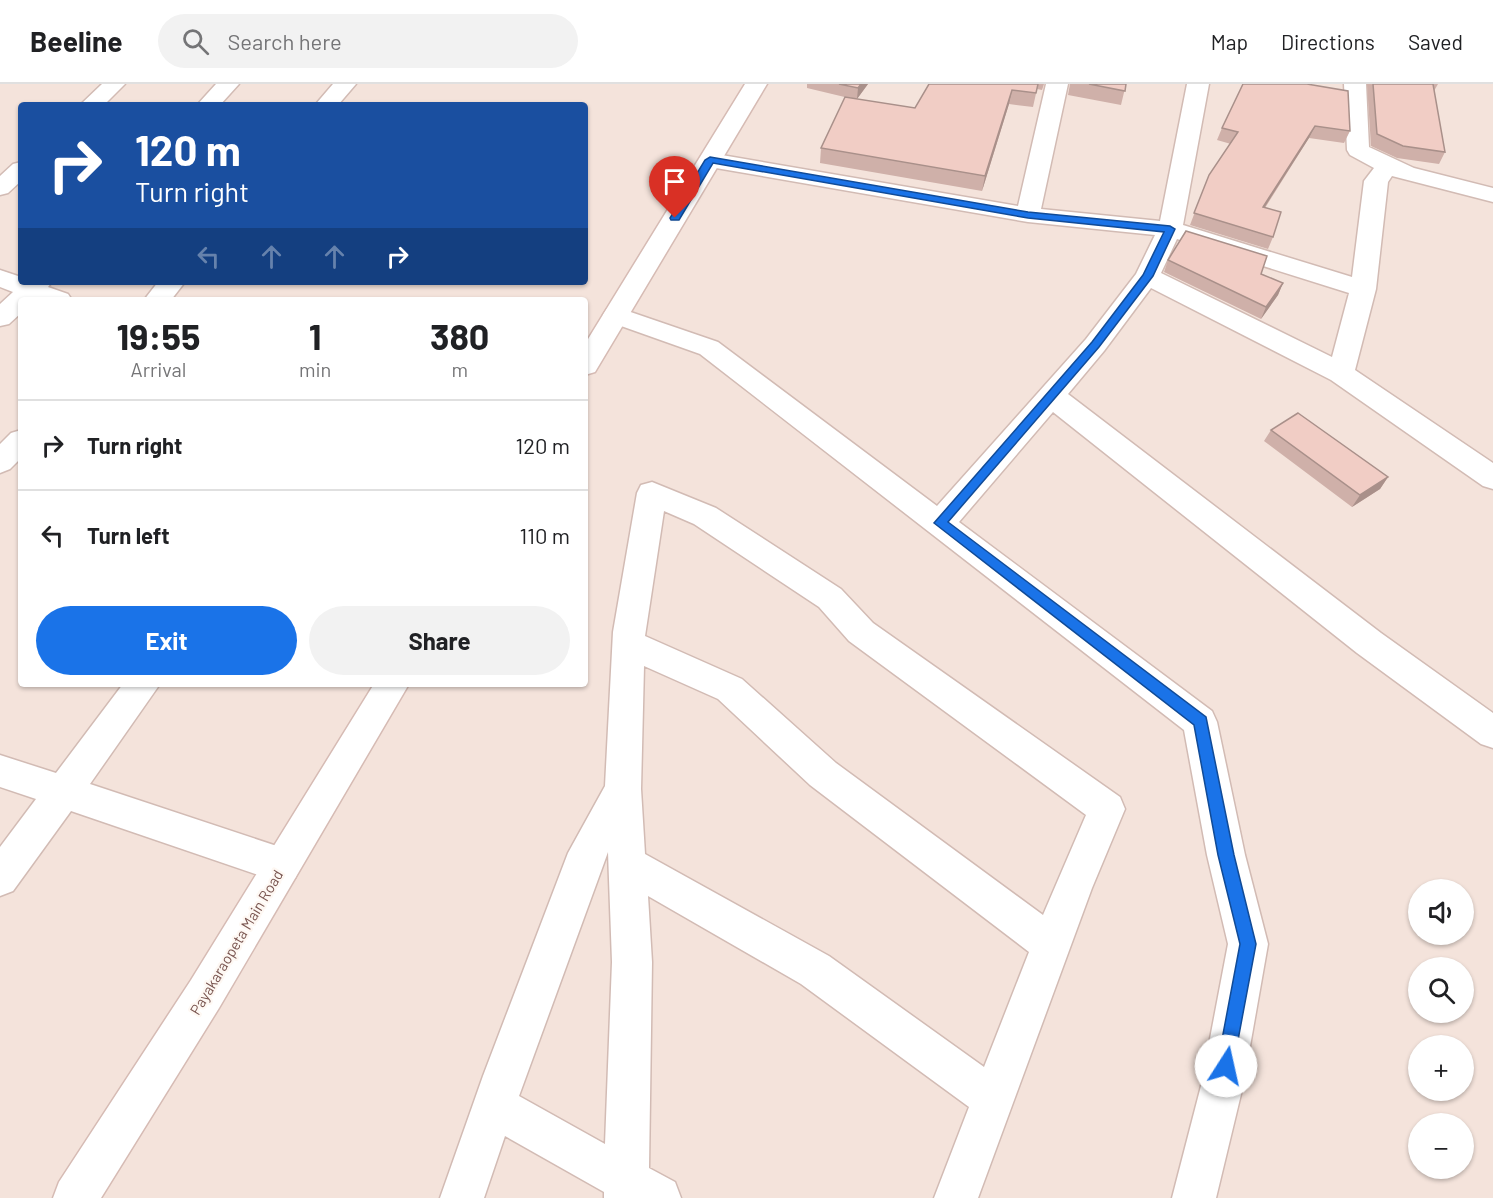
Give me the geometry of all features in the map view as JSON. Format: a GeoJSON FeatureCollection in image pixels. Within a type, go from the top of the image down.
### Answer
{"type":"FeatureCollection","features":[{"type":"Feature","properties":{"kind":"street"},"geometry":{"type":"LineString","coordinates":[[94,102],[114,84]]}},
{"type":"Feature","properties":{"kind":"street"},"geometry":{"type":"LineString","coordinates":[[211,102],[228,84]]}},
{"type":"Feature","properties":{"kind":"street"},"geometry":{"type":"LineString","coordinates":[[329,102],[345,84]]}},
{"type":"Feature","properties":{"kind":"street"},"geometry":{"type":"LineString","coordinates":[[588,361],[756,84]]}},
{"type":"Feature","properties":{"kind":"street"},"geometry":{"type":"LineString","coordinates":[[1028,215],[1057,84]]}},
{"type":"Feature","properties":{"kind":"street"},"geometry":{"type":"LineString","coordinates":[[940,523],[1095,345],[1147,276],[1170,229],[1197,84]]}},
{"type":"Feature","properties":{"kind":"street"},"geometry":{"type":"LineString","coordinates":[[1355,84],[1358,150],[1376,163],[1387,167],[1493,195]]}},
{"type":"Feature","properties":{"kind":"street"},"geometry":{"type":"LineString","coordinates":[[710,160],[1028,215],[1170,229],[1363,290]]}},
{"type":"Feature","properties":{"kind":"street"},"geometry":{"type":"LineString","coordinates":[[1341,373],[1363,290],[1376,181],[1387,167]]}},
{"type":"Feature","properties":{"kind":"street"},"geometry":{"type":"LineString","coordinates":[[0,188],[18,172]]}},
{"type":"Feature","properties":{"kind":"street"},"geometry":{"type":"LineString","coordinates":[[1147,276],[1341,373],[1493,478]]}},
{"type":"Feature","properties":{"kind":"street"},"geometry":{"type":"LineString","coordinates":[[0,278],[18,282]]}},
{"type":"Feature","properties":{"kind":"street"},"geometry":{"type":"LineString","coordinates":[[160,297],[170,285]]}},
{"type":"Feature","properties":{"kind":"street"},"geometry":{"type":"LineString","coordinates":[[23,297],[35,286],[54,297]]}},
{"type":"Feature","properties":{"kind":"street"},"geometry":{"type":"LineString","coordinates":[[0,318],[18,302]]}},
{"type":"Feature","properties":{"kind":"street"},"geometry":{"type":"LineString","coordinates":[[616,315],[709,348],[1200,722],[1226,855],[1248,944],[1222,1086],[1194,1198]]}},
{"type":"Feature","properties":{"kind":"street"},"geometry":{"type":"LineString","coordinates":[[1051,396],[1369,643],[1493,733]]}},
{"type":"Feature","properties":{"kind":"street"},"geometry":{"type":"LineString","coordinates":[[0,462],[18,443]]}},
{"type":"Feature","properties":{"kind":"street"},"geometry":{"type":"LineString","coordinates":[[637,1192],[632,962],[623,789],[628,644],[652,493],[705,516],[830,598],[861,632],[1107,809],[1052,945],[956,1198]]}},
{"type":"Feature","properties":{"kind":"street"},"geometry":{"type":"LineString","coordinates":[[628,644],[730,689],[823,774],[1052,945]]}},
{"type":"Feature","properties":{"kind":"street"},"geometry":{"type":"LineString","coordinates":[[0,878],[140,687]]}},
{"type":"Feature","properties":{"kind":"street","name":"Payakaraopeta Main Road"},"geometry":{"type":"LineString","coordinates":[[75,1198],[205,994],[390,687]]}},
{"type":"Feature","properties":{"kind":"street"},"geometry":{"type":"LineString","coordinates":[[0,771],[282,865]]}},
{"type":"Feature","properties":{"kind":"street"},"geometry":{"type":"LineString","coordinates":[[462,1198],[587,853],[623,789]]}},
{"type":"Feature","properties":{"kind":"street"},"geometry":{"type":"LineString","coordinates":[[628,864],[815,970],[993,1100]]}},
{"type":"Feature","properties":{"kind":"street"},"geometry":{"type":"LineString","coordinates":[[494,1106],[637,1192]]}},
{"type":"Feature","properties":{"kind":"shaded area"},"geometry":{"type":"Polygon","coordinates":[[[0,84],[1493,84],[1493,1198],[0,1198],[0,84]]]}},
{"type":"Feature","properties":{"kind":"building"},"geometry":{"type":"Polygon","coordinates":[[[839,84],[861,84],[858,88],[839,84]]]}},
{"type":"Feature","properties":{"kind":"building"},"geometry":{"type":"Polygon","coordinates":[[[929,84],[1038,84],[1036,93],[1012,90],[985,176],[821,148],[845,97],[915,108],[929,84]]]}},
{"type":"Feature","properties":{"kind":"building"},"geometry":{"type":"Polygon","coordinates":[[[1089,84],[1126,84],[1125,91],[1089,84]]]}},
{"type":"Feature","properties":{"kind":"building"},"geometry":{"type":"Polygon","coordinates":[[[1243,84],[1307,84],[1348,91],[1350,131],[1315,126],[1263,207],[1281,212],[1273,237],[1194,213],[1209,175],[1238,132],[1222,128],[1243,84]]]}},
{"type":"Feature","properties":{"kind":"building"},"geometry":{"type":"Polygon","coordinates":[[[1373,84],[1433,84],[1445,152],[1403,146],[1377,134],[1373,84]]]}},
{"type":"Feature","properties":{"kind":"building"},"geometry":{"type":"Polygon","coordinates":[[[1186,231],[1267,256],[1261,274],[1283,283],[1266,307],[1168,260],[1186,231]]]}},
{"type":"Feature","properties":{"kind":"building"},"geometry":{"type":"Polygon","coordinates":[[[1298,413],[1388,477],[1360,495],[1271,430],[1298,413]]]}},
{"type":"Feature","properties":{"kind":"route"},"geometry":{"type":"LineString","coordinates":[[675,218],[710,160],[1028,215],[1170,229],[1147,276],[1095,345],[940,523],[1200,722],[1226,855],[1248,944],[1226,1066]]}}]}
